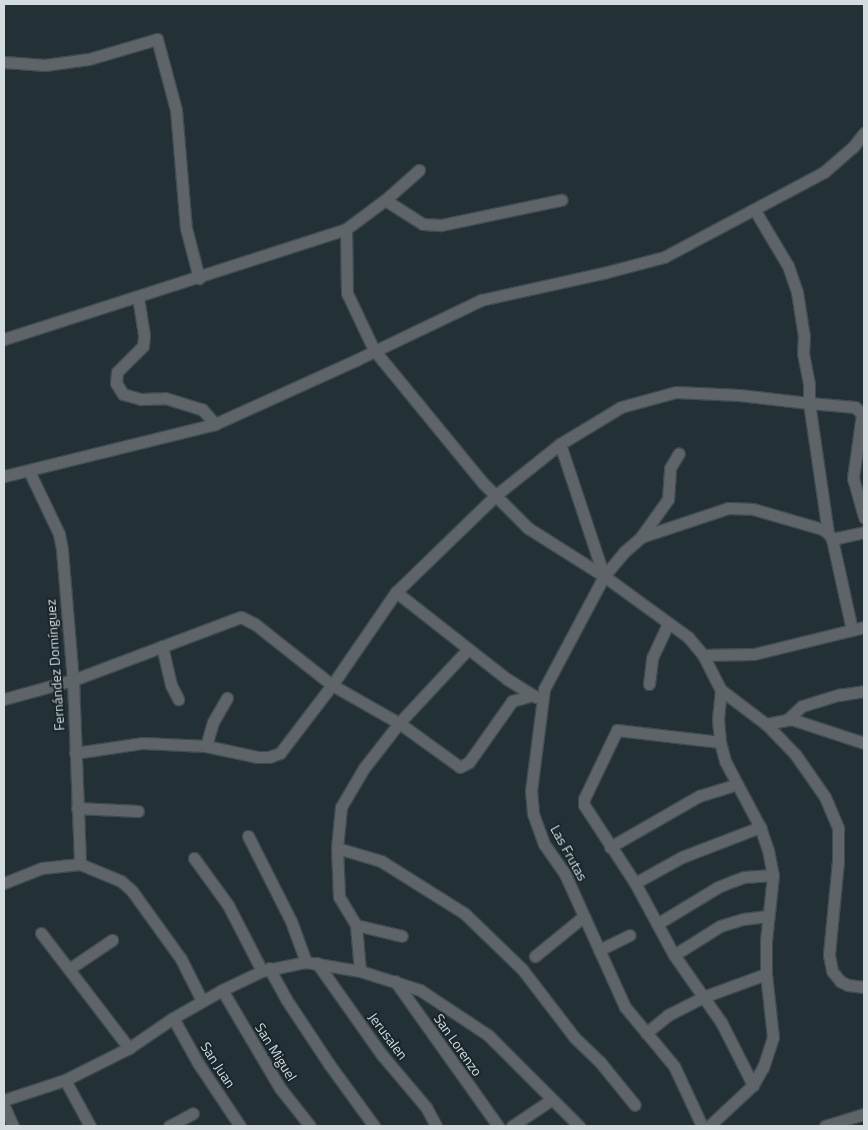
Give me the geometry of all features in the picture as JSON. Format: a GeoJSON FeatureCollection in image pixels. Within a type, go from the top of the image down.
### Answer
{"type":"FeatureCollection","features":[{"type":"Feature","properties":{"kind":"street"},"geometry":{"type":"LineString","coordinates":[[4,62],[45,65],[89,59],[157,39],[176,110],[186,228],[199,278]]}},
{"type":"Feature","properties":{"kind":"street"},"geometry":{"type":"LineString","coordinates":[[4,476],[215,424],[481,300],[607,272],[664,257],[824,172],[853,147],[864,133]]}},
{"type":"Feature","properties":{"kind":"street"},"geometry":{"type":"LineString","coordinates":[[4,339],[199,278],[346,229],[385,200],[419,170]]}},
{"type":"Feature","properties":{"kind":"street"},"geometry":{"type":"LineString","coordinates":[[385,200],[423,224],[441,225],[561,200]]}},
{"type":"Feature","properties":{"kind":"street"},"geometry":{"type":"LineString","coordinates":[[754,209],[788,266],[797,292],[804,337],[803,354],[809,384],[809,403],[830,536],[852,630]]}},
{"type":"Feature","properties":{"kind":"street"},"geometry":{"type":"LineString","coordinates":[[346,229],[347,293],[374,350],[496,495],[528,528],[604,576],[688,637],[703,654],[721,690],[766,724],[795,754],[825,797],[838,828],[838,861],[830,955],[832,971],[840,981],[848,985],[864,987]]}},
{"type":"Feature","properties":{"kind":"street"},"geometry":{"type":"LineString","coordinates":[[138,297],[144,336],[143,346],[117,372],[116,383],[123,394],[141,399],[165,398],[202,409],[215,424]]}},
{"type":"Feature","properties":{"kind":"street"},"geometry":{"type":"LineString","coordinates":[[75,753],[143,743],[206,746],[257,757],[269,757],[280,752],[332,685],[396,592],[496,495],[560,444],[620,407],[676,392],[739,395],[860,409],[862,414],[861,437],[853,478],[864,516]]}},
{"type":"Feature","properties":{"kind":"street"},"geometry":{"type":"LineString","coordinates":[[560,444],[604,576]]}},
{"type":"Feature","properties":{"kind":"street","name":"Las Frutas"},"geometry":{"type":"LineString","coordinates":[[679,452],[670,468],[668,499],[641,537],[604,576],[538,698],[532,783],[533,813],[544,844],[565,874],[625,1007],[674,1066],[702,1126]]}},
{"type":"Feature","properties":{"kind":"street","name":"Fernández Domínguez"},"geometry":{"type":"LineString","coordinates":[[30,471],[59,534],[73,680],[80,864]]}},
{"type":"Feature","properties":{"kind":"street"},"geometry":{"type":"LineString","coordinates":[[641,537],[728,508],[753,509],[822,529],[830,536],[864,532]]}},
{"type":"Feature","properties":{"kind":"street"},"geometry":{"type":"LineString","coordinates":[[396,592],[507,679],[538,698]]}},
{"type":"Feature","properties":{"kind":"street"},"geometry":{"type":"LineString","coordinates":[[4,699],[73,680],[241,617],[255,624],[332,685],[399,723],[460,767],[469,762],[512,701],[538,698]]}},
{"type":"Feature","properties":{"kind":"street"},"geometry":{"type":"LineString","coordinates":[[649,684],[652,658],[668,623]]}},
{"type":"Feature","properties":{"kind":"street"},"geometry":{"type":"LineString","coordinates":[[703,654],[754,654],[864,627]]}},
{"type":"Feature","properties":{"kind":"street"},"geometry":{"type":"LineString","coordinates":[[162,646],[171,685],[178,700]]}},
{"type":"Feature","properties":{"kind":"street"},"geometry":{"type":"LineString","coordinates":[[360,971],[356,925],[339,897],[337,848],[341,807],[364,768],[399,723],[468,649]]}},
{"type":"Feature","properties":{"kind":"street"},"geometry":{"type":"LineString","coordinates":[[709,1126],[753,1085],[763,1067],[773,1036],[766,974],[768,916],[773,875],[768,850],[760,827],[736,785],[725,761],[720,742],[718,720],[721,690]]}},
{"type":"Feature","properties":{"kind":"street"},"geometry":{"type":"LineString","coordinates":[[788,719],[802,706],[839,695],[864,691]]}},
{"type":"Feature","properties":{"kind":"street"},"geometry":{"type":"LineString","coordinates":[[206,746],[212,722],[227,698]]}},
{"type":"Feature","properties":{"kind":"street"},"geometry":{"type":"LineString","coordinates":[[766,724],[788,719],[805,721],[864,743]]}},
{"type":"Feature","properties":{"kind":"street"},"geometry":{"type":"LineString","coordinates":[[720,742],[618,730],[584,799],[586,809],[635,883],[674,955],[721,1022],[753,1085]]}},
{"type":"Feature","properties":{"kind":"street"},"geometry":{"type":"LineString","coordinates":[[610,847],[699,796],[736,785]]}},
{"type":"Feature","properties":{"kind":"street"},"geometry":{"type":"LineString","coordinates":[[77,808],[138,811]]}},
{"type":"Feature","properties":{"kind":"street"},"geometry":{"type":"LineString","coordinates":[[635,883],[682,857],[760,827]]}},
{"type":"Feature","properties":{"kind":"street","name":"Jerusalen"},"geometry":{"type":"LineString","coordinates":[[248,836],[312,963],[382,1055],[426,1107],[436,1126]]}},
{"type":"Feature","properties":{"kind":"street"},"geometry":{"type":"LineString","coordinates":[[337,848],[382,861],[464,912],[522,969],[574,1038],[600,1062],[635,1104]]}},
{"type":"Feature","properties":{"kind":"street"},"geometry":{"type":"LineString","coordinates":[[194,858],[228,905],[266,969],[329,1064],[374,1126]]}},
{"type":"Feature","properties":{"kind":"street"},"geometry":{"type":"LineString","coordinates":[[4,883],[42,868],[80,864],[121,881],[132,891],[181,959],[202,1002]]}},
{"type":"Feature","properties":{"kind":"street"},"geometry":{"type":"LineString","coordinates":[[657,924],[718,887],[744,877],[773,875]]}},
{"type":"Feature","properties":{"kind":"street"},"geometry":{"type":"LineString","coordinates":[[536,956],[584,916]]}},
{"type":"Feature","properties":{"kind":"street"},"geometry":{"type":"LineString","coordinates":[[674,955],[720,926],[743,919],[768,916]]}},
{"type":"Feature","properties":{"kind":"street"},"geometry":{"type":"LineString","coordinates":[[356,925],[402,936]]}},
{"type":"Feature","properties":{"kind":"street"},"geometry":{"type":"LineString","coordinates":[[41,933],[129,1048]]}},
{"type":"Feature","properties":{"kind":"street"},"geometry":{"type":"LineString","coordinates":[[599,950],[630,935]]}},
{"type":"Feature","properties":{"kind":"street"},"geometry":{"type":"LineString","coordinates":[[69,969],[112,940]]}},
{"type":"Feature","properties":{"kind":"street"},"geometry":{"type":"LineString","coordinates":[[4,1100],[65,1080],[129,1048],[173,1018],[222,990],[266,969],[312,963],[360,971],[394,980],[420,990],[488,1035],[579,1126]]}},
{"type":"Feature","properties":{"kind":"street"},"geometry":{"type":"LineString","coordinates":[[646,1033],[668,1015],[703,997],[766,974]]}},
{"type":"Feature","properties":{"kind":"street","name":"San Lorenzo"},"geometry":{"type":"LineString","coordinates":[[394,980],[498,1126]]}},
{"type":"Feature","properties":{"kind":"street","name":"San Miguel"},"geometry":{"type":"LineString","coordinates":[[222,990],[280,1088],[310,1126]]}},
{"type":"Feature","properties":{"kind":"street","name":"San Juan"},"geometry":{"type":"LineString","coordinates":[[173,1018],[198,1063],[240,1126]]}},
{"type":"Feature","properties":{"kind":"street"},"geometry":{"type":"LineString","coordinates":[[65,1080],[90,1126]]}},
{"type":"Feature","properties":{"kind":"street"},"geometry":{"type":"LineString","coordinates":[[512,1126],[551,1100]]}},
{"type":"Feature","properties":{"kind":"street"},"geometry":{"type":"LineString","coordinates":[[4,1106],[13,1126]]}},
{"type":"Feature","properties":{"kind":"street"},"geometry":{"type":"LineString","coordinates":[[169,1126],[193,1113]]}},
{"type":"Feature","properties":{"kind":"street"},"geometry":{"type":"LineString","coordinates":[[825,1126],[864,1114]]}}]}
